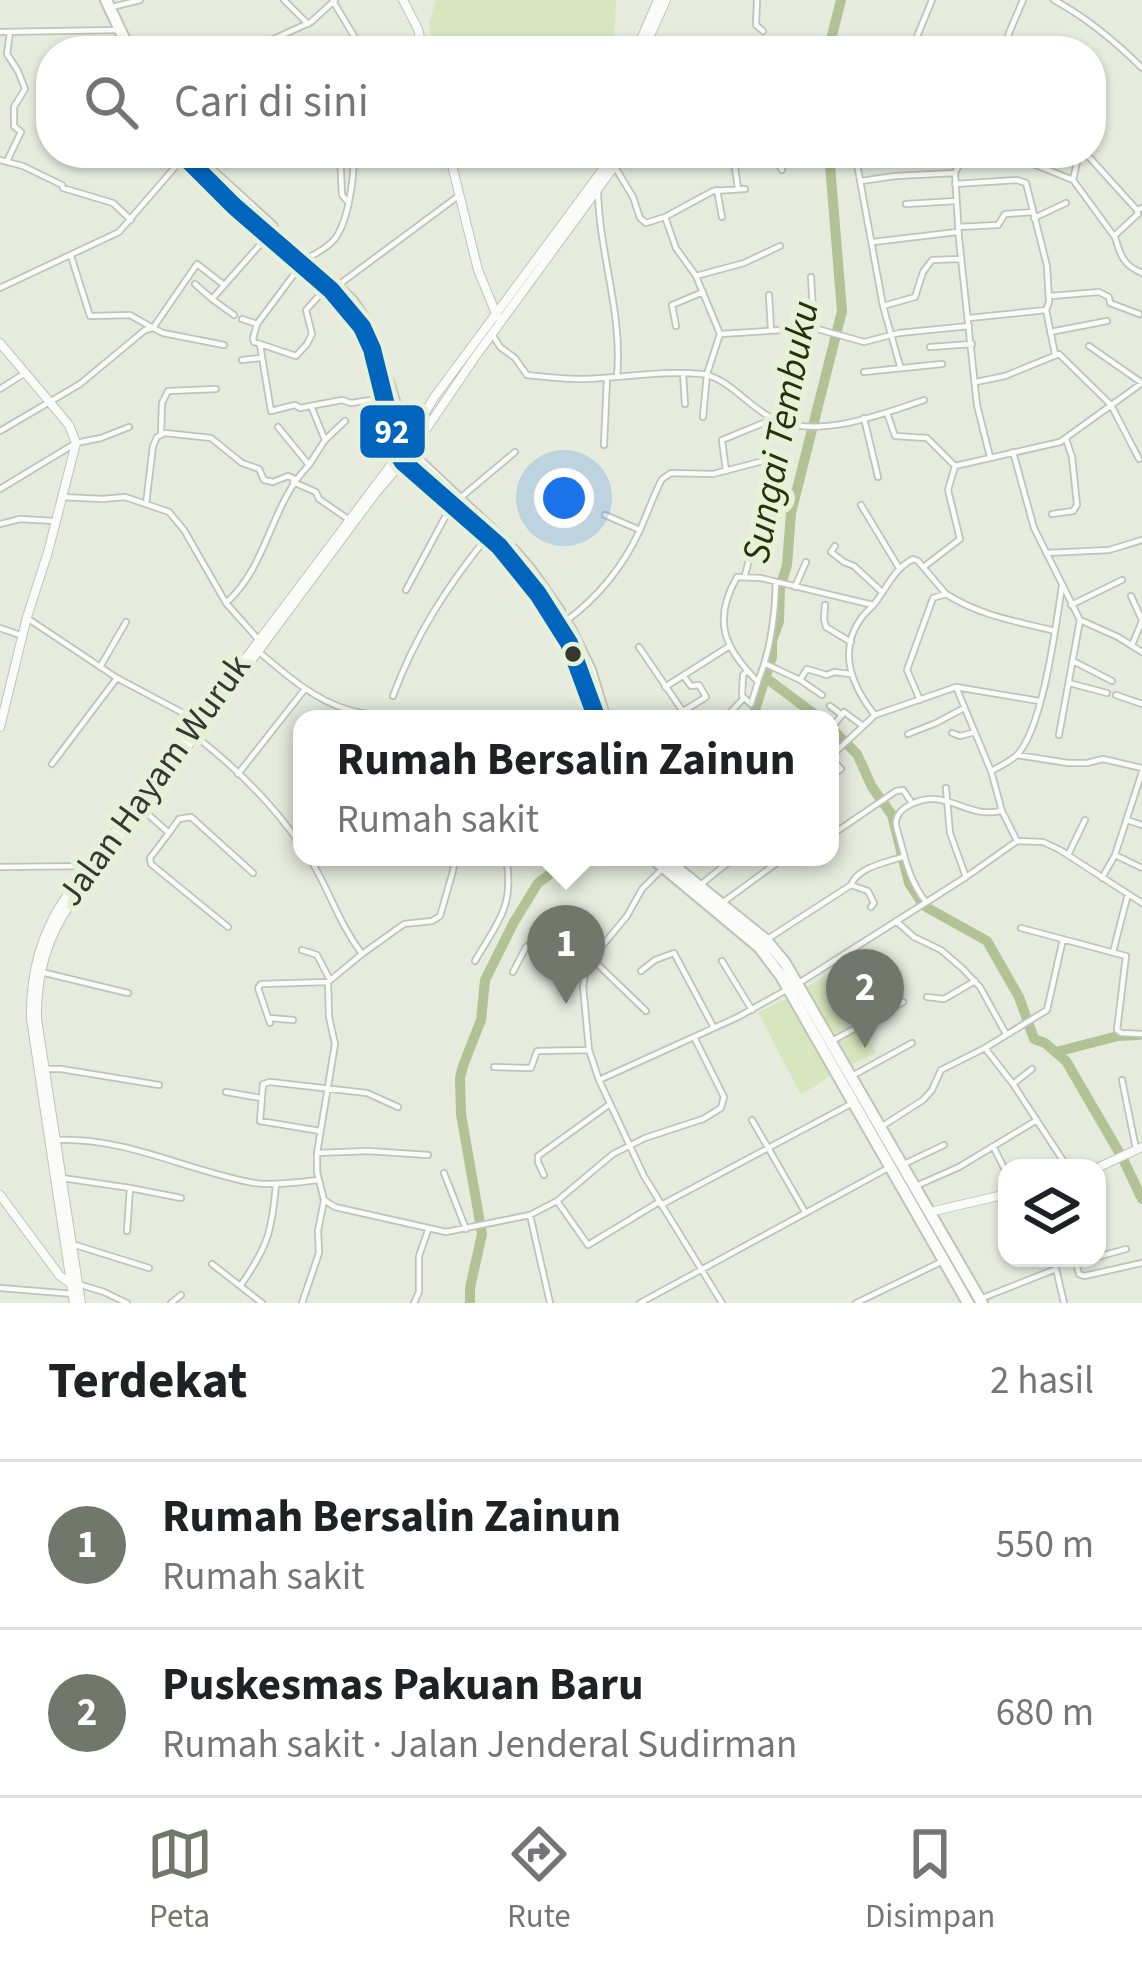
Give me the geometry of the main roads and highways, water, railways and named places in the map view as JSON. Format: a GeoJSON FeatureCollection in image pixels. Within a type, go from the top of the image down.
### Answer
{"type":"FeatureCollection","features":[{"type":"Feature","properties":{"kind":"highway"},"geometry":{"type":"LineString","coordinates":[[112,2],[124,36]]}},
{"type":"Feature","properties":{"kind":"highway"},"geometry":{"type":"LineString","coordinates":[[112,2],[127,36]]}},
{"type":"Feature","properties":{"kind":"highway"},"geometry":{"type":"LineString","coordinates":[[198,168],[234,206],[304,261]]}},
{"type":"Feature","properties":{"kind":"highway"},"geometry":{"type":"LineString","coordinates":[[208,168],[360,311],[373,333],[404,453]]}},
{"type":"Feature","properties":{"kind":"highway"},"geometry":{"type":"LineString","coordinates":[[332,286],[367,337],[404,453],[542,591],[597,710]]}},
{"type":"Feature","properties":{"kind":"highway"},"geometry":{"type":"LineString","coordinates":[[397,415],[424,412]]}},
{"type":"Feature","properties":{"kind":"highway"},"geometry":{"type":"LineString","coordinates":[[455,502],[514,551],[566,621],[586,663],[599,710]]}},
{"type":"Feature","properties":{"kind":"highway"},"geometry":{"type":"LineString","coordinates":[[667,866],[759,947],[793,986]]}},
{"type":"Feature","properties":{"kind":"highway"},"geometry":{"type":"LineString","coordinates":[[680,877],[699,886],[766,940],[852,1076],[944,1261],[977,1302]]}},
{"type":"Feature","properties":{"kind":"highway"},"geometry":{"type":"LineString","coordinates":[[831,1048],[854,1102],[930,1213],[965,1287]]}},
{"type":"Feature","properties":{"kind":"main road"},"geometry":{"type":"LineString","coordinates":[[403,0],[412,10],[419,36]]}},
{"type":"Feature","properties":{"kind":"main road"},"geometry":{"type":"LineString","coordinates":[[646,36],[660,3]]}},
{"type":"Feature","properties":{"kind":"main road"},"geometry":{"type":"LineString","coordinates":[[453,168],[478,270],[497,316]]}},
{"type":"Feature","properties":{"kind":"main road"},"geometry":{"type":"LineString","coordinates":[[404,453],[424,412],[609,168]]}},
{"type":"Feature","properties":{"kind":"main road"},"geometry":{"type":"LineString","coordinates":[[404,453],[568,222],[613,168]]}},
{"type":"Feature","properties":{"kind":"main road"},"geometry":{"type":"LineString","coordinates":[[0,343],[69,425],[76,443],[0,727]]}},
{"type":"Feature","properties":{"kind":"main road","name":"Jalan Hayam Wuruk"},"geometry":{"type":"LineString","coordinates":[[76,1294],[37,1003],[48,946],[62,916],[258,639],[404,453]]}},
{"type":"Feature","properties":{"kind":"main road","name":"Jalan Hayam Wuruk"},"geometry":{"type":"LineString","coordinates":[[201,723],[404,453]]}},
{"type":"Feature","properties":{"kind":"main road","name":"Jalan Hayam Wuruk"},"geometry":{"type":"LineString","coordinates":[[76,1294],[31,1019],[31,986],[48,927],[89,866],[193,734]]}},
{"type":"Feature","properties":{"kind":"main road"},"geometry":{"type":"LineString","coordinates":[[1106,1164],[1135,1150]]}},
{"type":"Feature","properties":{"kind":"main road"},"geometry":{"type":"LineString","coordinates":[[0,1195],[76,1294]]}},
{"type":"Feature","properties":{"kind":"main road"},"geometry":{"type":"LineString","coordinates":[[930,1213],[998,1196]]}},
{"type":"Feature","properties":{"kind":"waterway","name":"Sungai Tembuku"},"geometry":{"type":"LineString","coordinates":[[832,36],[841,0]]}},
{"type":"Feature","properties":{"kind":"waterway","name":"Sungai Tembuku"},"geometry":{"type":"LineString","coordinates":[[755,710],[779,621],[791,513],[842,311],[830,168]]}},
{"type":"Feature","properties":{"kind":"waterway"},"geometry":{"type":"LineString","coordinates":[[766,678],[809,710]]}},
{"type":"Feature","properties":{"kind":"waterway"},"geometry":{"type":"LineString","coordinates":[[839,736],[857,754],[892,815],[909,883],[920,900]]}},
{"type":"Feature","properties":{"kind":"waterway","name":"Sungai Tembuku"},"geometry":{"type":"LineString","coordinates":[[470,1303],[482,1234],[461,1114],[460,1078],[481,1020],[485,980],[538,883],[561,866]]}},
{"type":"Feature","properties":{"kind":"waterway"},"geometry":{"type":"LineString","coordinates":[[926,907],[987,941],[1019,997],[1034,1039],[1066,1061],[1142,1199]]}},
{"type":"Feature","properties":{"kind":"waterway"},"geometry":{"type":"LineString","coordinates":[[1056,1052],[1139,1035]]}},
{"type":"Feature","properties":{"kind":"place","name":"Rumah Bersalin Zainun"},"geometry":{"type":"Point","coordinates":[566,1004]}},
{"type":"Feature","properties":{"kind":"place","name":"Puskesmas Pakuan Baru"},"geometry":{"type":"Point","coordinates":[865,1048]}}]}
